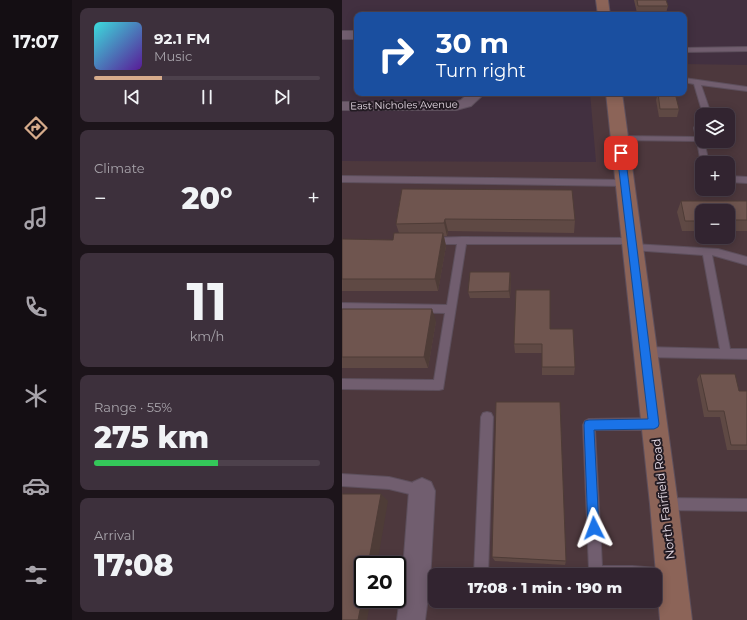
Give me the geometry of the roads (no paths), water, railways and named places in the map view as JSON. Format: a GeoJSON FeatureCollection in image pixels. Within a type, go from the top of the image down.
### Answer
{"type":"FeatureCollection","features":[{"type":"Feature","properties":{"kind":"main road"},"geometry":{"type":"LineString","coordinates":[[602,0],[604,12]]}},
{"type":"Feature","properties":{"kind":"main road","name":"North Fairfield Road"},"geometry":{"type":"LineString","coordinates":[[614,96],[664,504],[676,620]]}},
{"type":"Feature","properties":{"kind":"street"},"geometry":{"type":"LineString","coordinates":[[342,35],[354,35]]}},
{"type":"Feature","properties":{"kind":"street","name":"East Nicholes Avenue"},"geometry":{"type":"LineString","coordinates":[[342,106],[456,106],[466,103],[474,96]]}},
{"type":"Feature","properties":{"kind":"street"},"geometry":{"type":"LineString","coordinates":[[411,620],[426,582],[422,491]]}},
{"type":"Feature","properties":{"kind":"lane"},"geometry":{"type":"LineString","coordinates":[[687,50],[747,49]]}},
{"type":"Feature","properties":{"kind":"lane"},"geometry":{"type":"LineString","coordinates":[[687,80],[747,88]]}},
{"type":"Feature","properties":{"kind":"lane"},"geometry":{"type":"LineString","coordinates":[[698,81],[705,108]]}},
{"type":"Feature","properties":{"kind":"lane"},"geometry":{"type":"LineString","coordinates":[[619,138],[695,139]]}},
{"type":"Feature","properties":{"kind":"lane"},"geometry":{"type":"LineString","coordinates":[[342,179],[414,182],[625,183]]}},
{"type":"Feature","properties":{"kind":"lane"},"geometry":{"type":"LineString","coordinates":[[735,179],[747,180]]}},
{"type":"Feature","properties":{"kind":"lane"},"geometry":{"type":"LineString","coordinates":[[342,384],[440,385],[462,240]]}},
{"type":"Feature","properties":{"kind":"lane"},"geometry":{"type":"LineString","coordinates":[[422,241],[462,240],[632,244],[718,252],[747,261]]}},
{"type":"Feature","properties":{"kind":"lane"},"geometry":{"type":"LineString","coordinates":[[708,251],[726,354]]}},
{"type":"Feature","properties":{"kind":"lane"},"geometry":{"type":"LineString","coordinates":[[342,308],[451,309]]}},
{"type":"Feature","properties":{"kind":"lane"},"geometry":{"type":"LineString","coordinates":[[646,352],[747,354]]}},
{"type":"Feature","properties":{"kind":"lane"},"geometry":{"type":"LineString","coordinates":[[481,568],[487,417]]}},
{"type":"Feature","properties":{"kind":"lane"},"geometry":{"type":"LineString","coordinates":[[593,568],[589,425],[654,424]]}},
{"type":"Feature","properties":{"kind":"lane"},"geometry":{"type":"LineString","coordinates":[[342,480],[388,483],[422,491]]}},
{"type":"Feature","properties":{"kind":"lane"},"geometry":{"type":"LineString","coordinates":[[664,504],[747,505]]}},
{"type":"Feature","properties":{"kind":"lane"},"geometry":{"type":"LineString","coordinates":[[662,576],[672,577]]}}]}
